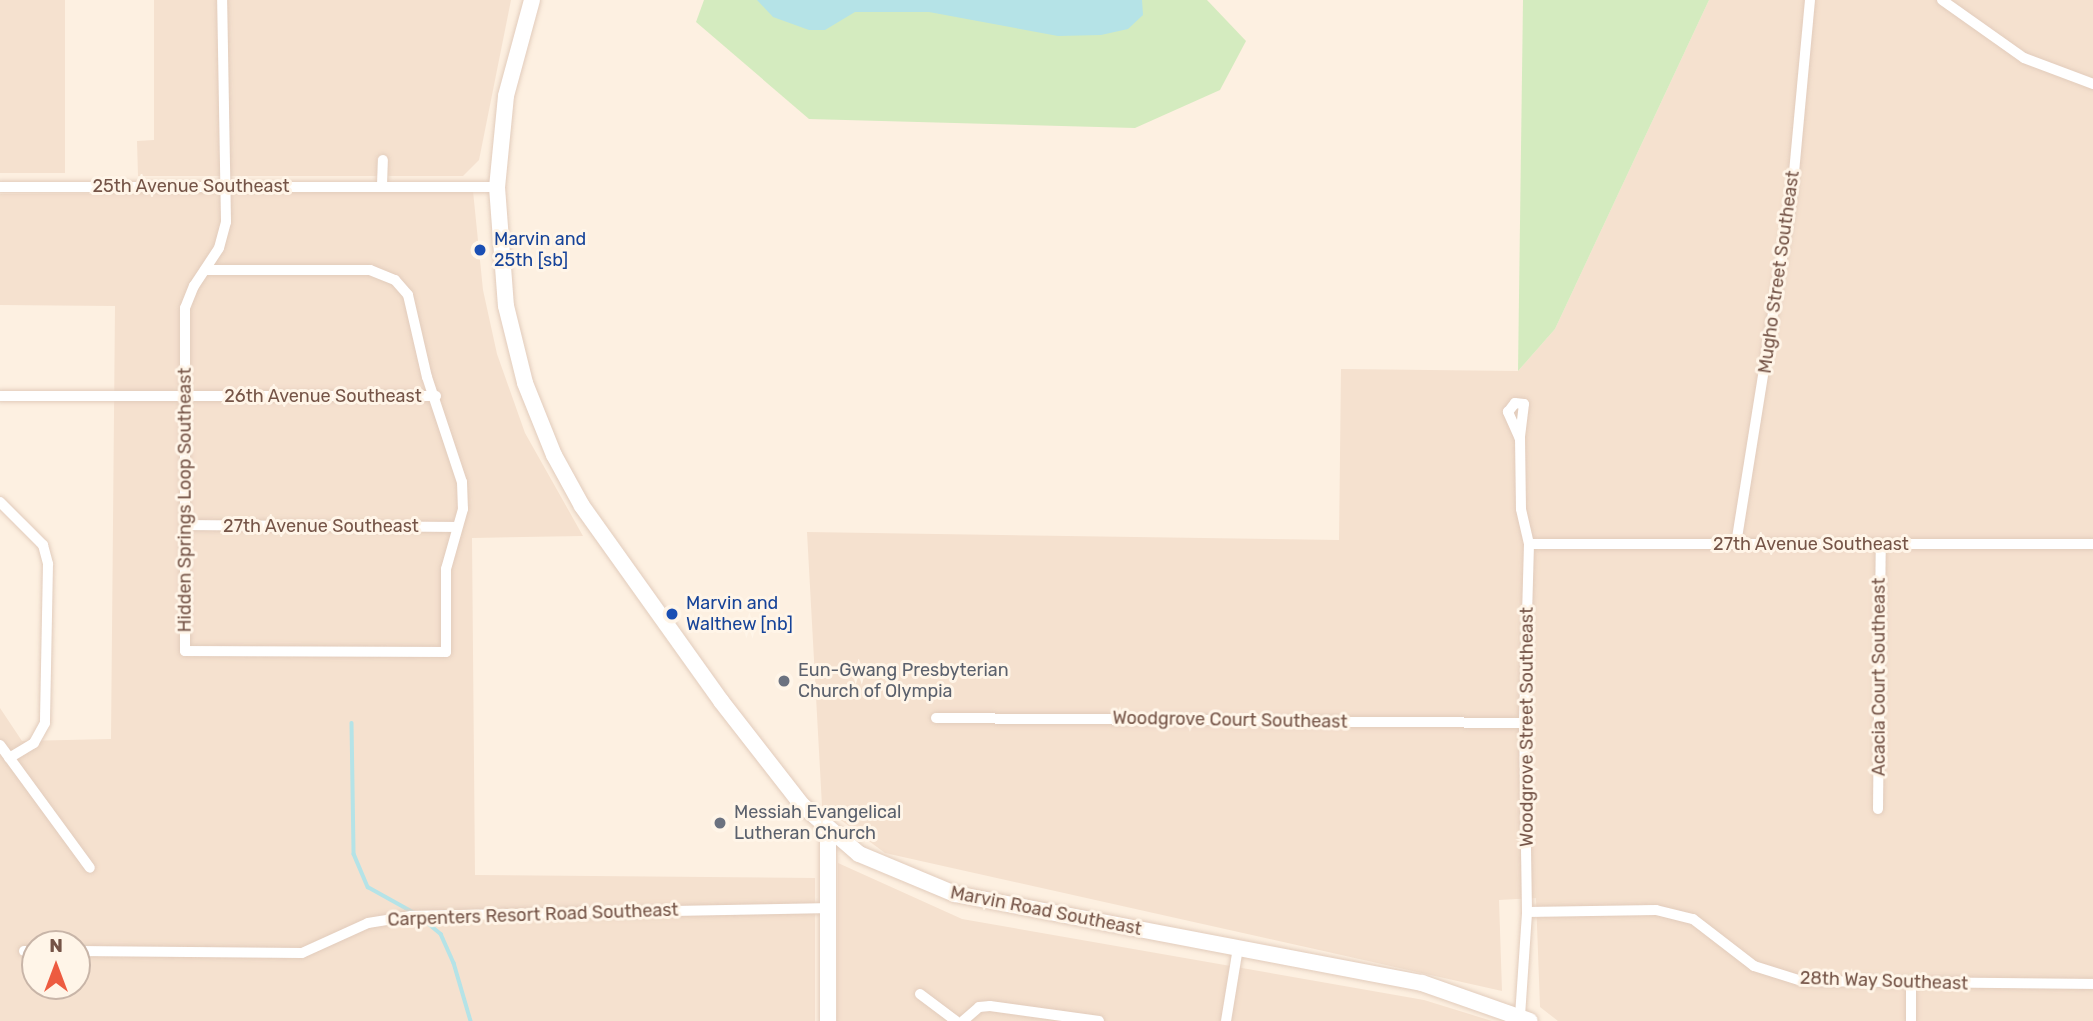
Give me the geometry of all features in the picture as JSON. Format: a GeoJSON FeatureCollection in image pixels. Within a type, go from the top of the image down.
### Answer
{"type":"FeatureCollection","features":[{"type":"Feature","properties":{"kind":"street","name":"Hidden Springs Loop Southeast"},"geometry":{"type":"LineString","coordinates":[[205,270],[370,270],[395,280],[408,295],[462,482],[463,509],[446,569],[446,652],[185,651],[185,308],[205,270],[219,248],[226,222],[222,0]]}},
{"type":"Feature","properties":{"kind":"street","name":"Marvin Road Southeast"},"geometry":{"type":"LineString","coordinates":[[532,0],[506,96],[498,187],[499,254],[511,332],[535,412],[558,463],[625,570],[721,701],[802,805],[828,830],[882,867],[955,894],[1422,983],[1525,1019]]}},
{"type":"Feature","properties":{"kind":"street","name":"Mugho Street Southeast"},"geometry":{"type":"LineString","coordinates":[[1736,544],[1792,194],[1810,0]]}},
{"type":"Feature","properties":{"kind":"street"},"geometry":{"type":"LineString","coordinates":[[1942,0],[2024,58],[2093,84]]}},
{"type":"Feature","properties":{"kind":"street"},"geometry":{"type":"LineString","coordinates":[[382,185],[383,160]]}},
{"type":"Feature","properties":{"kind":"street","name":"25th Avenue Southeast"},"geometry":{"type":"LineString","coordinates":[[0,187],[498,187]]}},
{"type":"Feature","properties":{"kind":"street","name":"26th Avenue Southeast"},"geometry":{"type":"LineString","coordinates":[[0,396],[436,396]]}},
{"type":"Feature","properties":{"kind":"street","name":"Woodgrove Street Southeast"},"geometry":{"type":"LineString","coordinates":[[1520,439],[1521,509],[1530,544],[1524,723],[1527,912],[1525,1019]]}},
{"type":"Feature","properties":{"kind":"street"},"geometry":{"type":"LineString","coordinates":[[0,502],[43,544],[48,564],[45,723],[34,743],[9,758]]}},
{"type":"Feature","properties":{"kind":"street","name":"27th Avenue Southeast"},"geometry":{"type":"LineString","coordinates":[[185,525],[457,527]]}},
{"type":"Feature","properties":{"kind":"street","name":"27th Avenue Southeast"},"geometry":{"type":"LineString","coordinates":[[1530,544],[2093,544]]}},
{"type":"Feature","properties":{"kind":"street","name":"Acacia Court Southeast"},"geometry":{"type":"LineString","coordinates":[[1878,810],[1881,544]]}},
{"type":"Feature","properties":{"kind":"street","name":"Woodgrove Court Southeast"},"geometry":{"type":"LineString","coordinates":[[936,718],[1524,723]]}},
{"type":"Feature","properties":{"kind":"street"},"geometry":{"type":"LineString","coordinates":[[0,745],[90,868]]}},
{"type":"Feature","properties":{"kind":"street"},"geometry":{"type":"LineString","coordinates":[[828,830],[828,1021]]}},
{"type":"Feature","properties":{"kind":"street","name":"Carpenters Resort Road Southeast"},"geometry":{"type":"LineString","coordinates":[[91,951],[302,953],[368,923],[411,916],[828,908]]}},
{"type":"Feature","properties":{"kind":"street","name":"28th Way Southeast"},"geometry":{"type":"LineString","coordinates":[[1527,912],[1656,910],[1693,919],[1754,966],[1779,976],[1911,984],[2093,984]]}},
{"type":"Feature","properties":{"kind":"street"},"geometry":{"type":"LineString","coordinates":[[1226,1021],[1238,948]]}},
{"type":"Feature","properties":{"kind":"street"},"geometry":{"type":"LineString","coordinates":[[1911,984],[1911,1021]]}},
{"type":"Feature","properties":{"kind":"street"},"geometry":{"type":"LineString","coordinates":[[920,994],[956,1021]]}},
{"type":"Feature","properties":{"kind":"street"},"geometry":{"type":"LineString","coordinates":[[962,1021],[979,1007],[990,1006],[1098,1021]]}},
{"type":"Feature","properties":{"kind":"shaded area"},"geometry":{"type":"Polygon","coordinates":[[[0,0],[65,0],[65,173],[0,173],[0,0]]]}},
{"type":"Feature","properties":{"kind":"shaded area"},"geometry":{"type":"Polygon","coordinates":[[[154,0],[511,0],[479,160],[463,176],[138,176],[137,141],[154,140],[154,0]]]}},
{"type":"Feature","properties":{"kind":"shaded area"},"geometry":{"type":"Polygon","coordinates":[[[1709,0],[2093,0],[2093,1021],[1558,1021],[1540,1007],[1536,898],[1499,900],[1502,991],[885,853],[822,806],[807,532],[1339,540],[1341,369],[1518,371],[1555,329],[1709,0]]]}},
{"type":"Feature","properties":{"kind":"shaded area"},"geometry":{"type":"Polygon","coordinates":[[[473,191],[483,290],[497,354],[525,433],[583,536],[472,538],[475,875],[815,878],[815,1021],[0,1021],[0,708],[22,741],[111,739],[115,306],[0,305],[0,194],[473,191]]]}},
{"type":"Feature","properties":{"kind":"shaded area"},"geometry":{"type":"Polygon","coordinates":[[[838,863],[962,919],[1424,1000],[1492,1021],[837,1021],[838,863]]]}},
{"type":"Feature","properties":{"kind":"green space"},"geometry":{"type":"Polygon","coordinates":[[[704,0],[1207,0],[1246,41],[1220,90],[1135,128],[809,119],[696,22],[704,0]]]}},
{"type":"Feature","properties":{"kind":"green space"},"geometry":{"type":"Polygon","coordinates":[[[1523,0],[1709,0],[1555,329],[1518,371],[1523,0]]]}},
{"type":"Feature","properties":{"kind":"water"},"geometry":{"type":"Polygon","coordinates":[[[757,0],[1142,0],[1143,15],[1128,29],[1101,35],[1058,36],[929,12],[855,12],[825,30],[809,30],[773,17],[757,0]]]}},
{"type":"Feature","properties":{"kind":"waterway"},"geometry":{"type":"LineString","coordinates":[[352,723],[354,854],[368,887],[415,913]]}},
{"type":"Feature","properties":{"kind":"waterway"},"geometry":{"type":"LineString","coordinates":[[429,924],[441,934],[454,963],[471,1021]]}},
{"type":"Feature","properties":{"kind":"place","name":"Marvin and 25th [sb]"},"geometry":{"type":"Point","coordinates":[480,250]}},
{"type":"Feature","properties":{"kind":"place","name":"Marvin and Walthew [nb]"},"geometry":{"type":"Point","coordinates":[672,614]}},
{"type":"Feature","properties":{"kind":"place","name":"Eun-Gwang Presbyterian Church of Olympia"},"geometry":{"type":"Point","coordinates":[784,681]}},
{"type":"Feature","properties":{"kind":"place","name":"Messiah Evangelical Lutheran Church"},"geometry":{"type":"Point","coordinates":[720,823]}}]}
